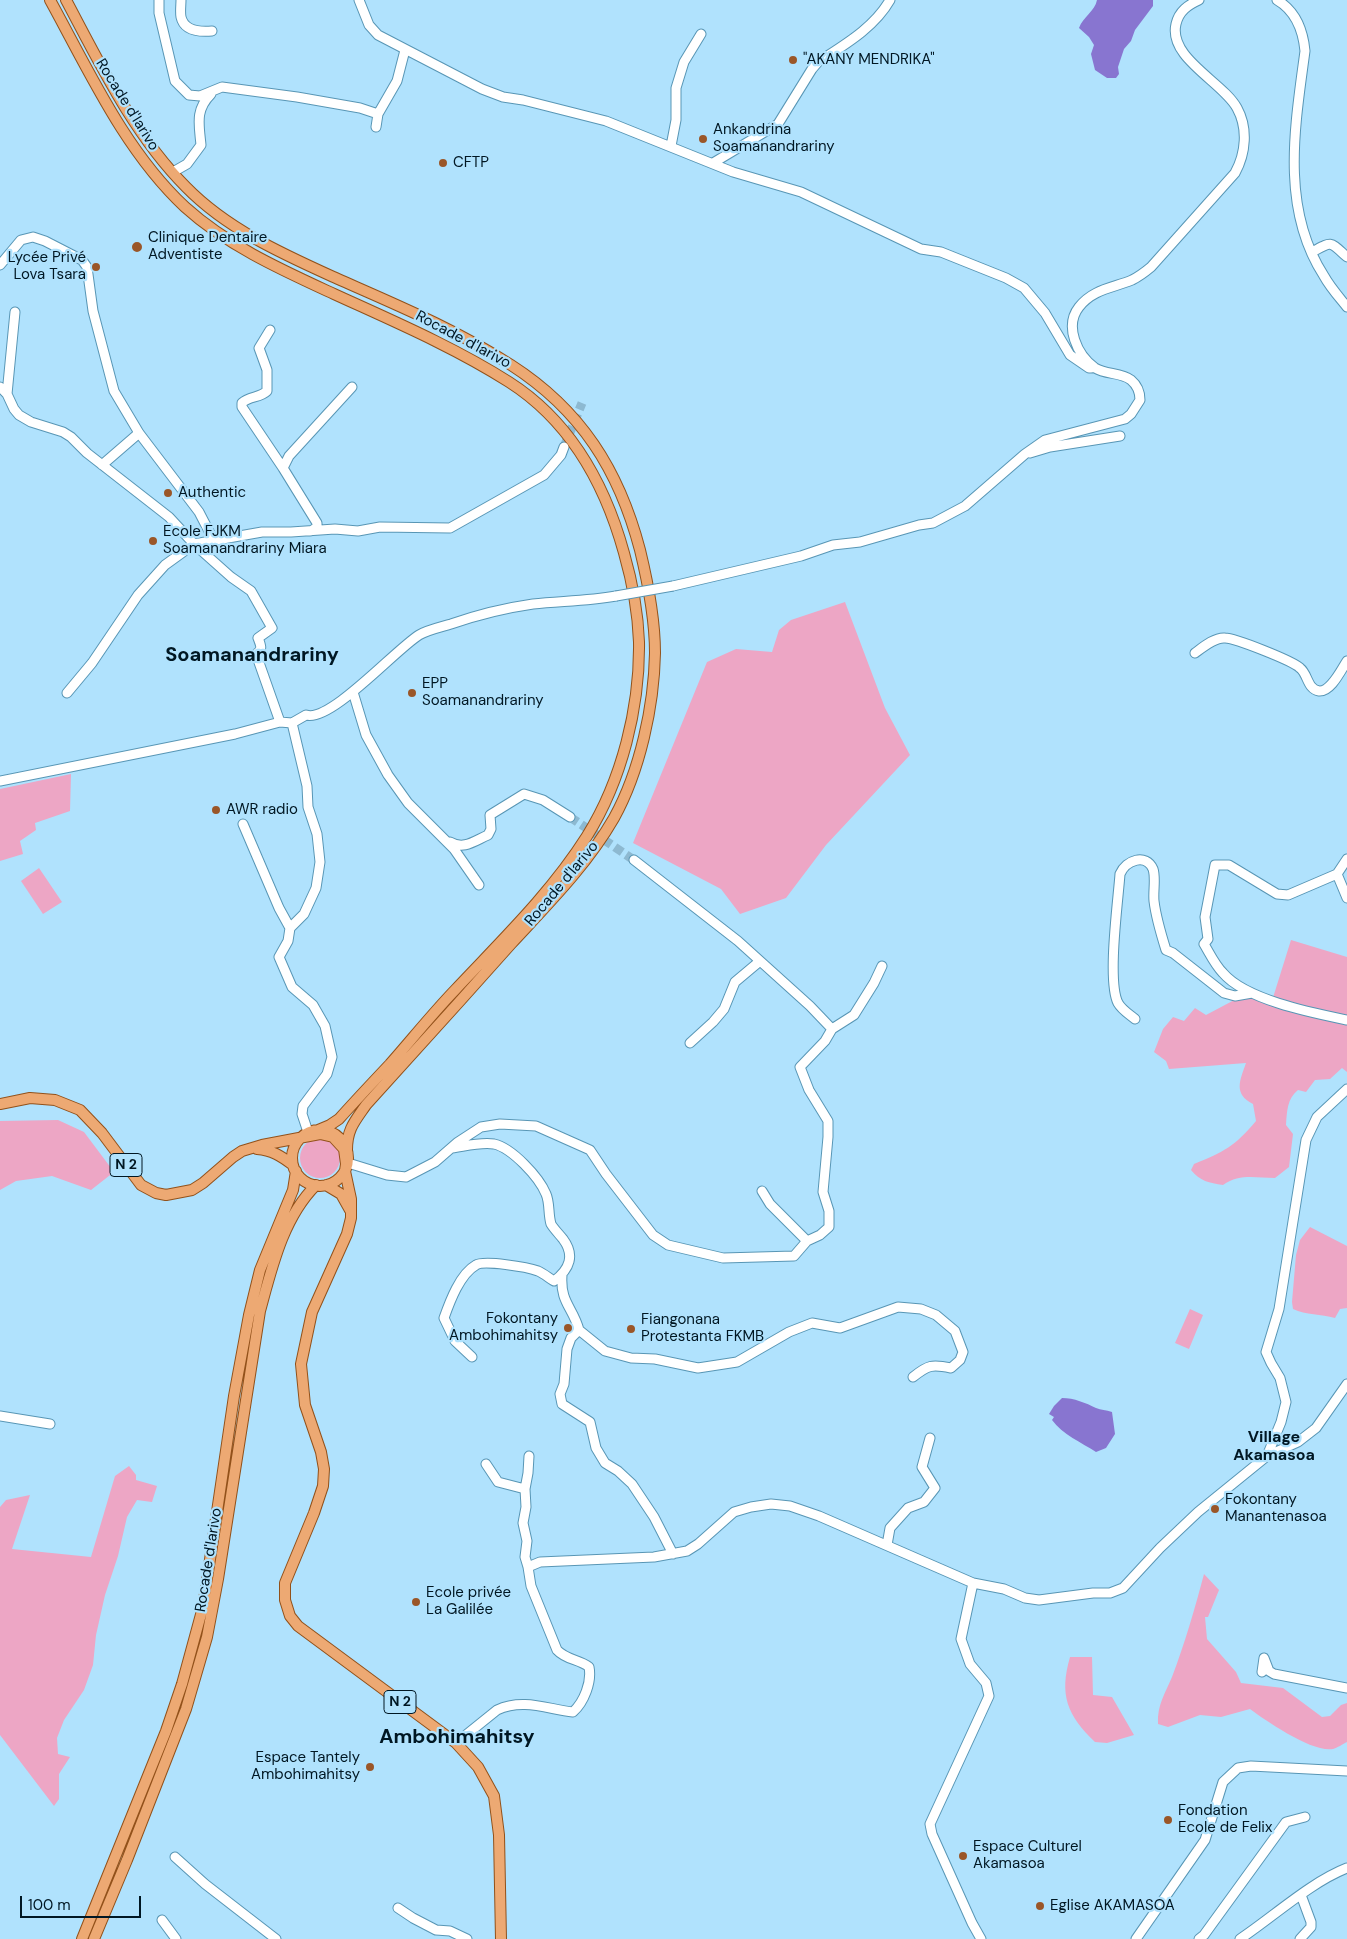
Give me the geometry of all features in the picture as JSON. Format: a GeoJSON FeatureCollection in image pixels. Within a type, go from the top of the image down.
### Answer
{"type":"FeatureCollection","features":[{"type":"Feature","properties":{"kind":"main road","name":"Rocade d'Iarivo"},"geometry":{"type":"LineString","coordinates":[[50,0],[129,140],[166,187],[186,208],[228,240],[250,253],[473,361],[509,382],[545,410],[563,429],[594,475],[610,508],[628,567],[636,610],[638,642],[634,700],[619,765],[596,821],[571,860],[517,923],[450,994],[339,1119],[330,1126],[309,1133]]}},
{"type":"Feature","properties":{"kind":"main road","name":"Rocade d'Iarivo"},"geometry":{"type":"LineString","coordinates":[[66,0],[131,116],[156,152],[186,187],[213,210],[246,233],[293,259],[422,316],[474,342],[526,375],[560,402],[581,425],[613,478],[629,514],[645,573],[652,610],[655,650],[652,685],[645,729],[633,775],[615,816],[588,858],[557,895],[366,1104],[351,1126],[347,1138],[347,1150]]}},
{"type":"Feature","properties":{"kind":"main road","name":"N 2"},"geometry":{"type":"LineString","coordinates":[[0,1104],[30,1098],[47,1099],[55,1100],[80,1110],[102,1134],[141,1185],[156,1193],[173,1194],[192,1190],[204,1183],[233,1157],[254,1148],[309,1133],[333,1137],[344,1149],[351,1210],[347,1234],[312,1312],[301,1364],[306,1405],[321,1452],[323,1486],[285,1584],[285,1600],[290,1616],[298,1626],[456,1743],[478,1767],[494,1796],[499,1835],[501,1939]]}},
{"type":"Feature","properties":{"kind":"main road"},"geometry":{"type":"LineString","coordinates":[[294,1168],[292,1156],[294,1146],[309,1133],[331,1132],[341,1139],[347,1150]]}},
{"type":"Feature","properties":{"kind":"main road"},"geometry":{"type":"LineString","coordinates":[[254,1148],[266,1149],[279,1154],[304,1181],[321,1185],[341,1194],[351,1210]]}},
{"type":"Feature","properties":{"kind":"main road","name":"N 2"},"geometry":{"type":"LineString","coordinates":[[347,1150],[347,1167]]}},
{"type":"Feature","properties":{"kind":"main road"},"geometry":{"type":"LineString","coordinates":[[321,1185],[340,1177],[347,1167]]}},
{"type":"Feature","properties":{"kind":"main road","name":"Rocade d'Iarivo"},"geometry":{"type":"LineString","coordinates":[[82,1939],[166,1732],[192,1650],[203,1607],[234,1396],[249,1315],[260,1270],[293,1190],[294,1168]]}},
{"type":"Feature","properties":{"kind":"main road","name":"Rocade d'Iarivo"},"geometry":{"type":"LineString","coordinates":[[94,1939],[186,1709],[207,1637],[218,1579],[260,1310],[270,1274],[290,1222],[304,1198],[321,1185]]}},
{"type":"Feature","properties":{"kind":"street"},"geometry":{"type":"LineString","coordinates":[[159,0],[159,12],[175,81],[189,95],[200,96],[222,87],[297,97],[360,108],[378,114]]}},
{"type":"Feature","properties":{"kind":"street"},"geometry":{"type":"LineString","coordinates":[[181,0],[181,18],[188,27],[198,32],[212,30]]}},
{"type":"Feature","properties":{"kind":"street"},"geometry":{"type":"LineString","coordinates":[[0,781],[235,734],[280,722],[292,723],[306,716],[312,717],[342,702],[420,635],[492,612],[532,604],[590,601],[674,586],[801,556],[834,545],[860,542],[919,525],[933,523],[965,506],[1044,440],[1125,419],[1132,414],[1140,400],[1137,388],[1133,382],[1123,376],[1089,368],[1070,355],[1041,308],[1024,288],[1006,278],[941,252],[921,249],[800,192],[733,172],[606,121],[504,97],[482,89],[378,35],[369,25],[359,0]]}},
{"type":"Feature","properties":{"kind":"street"},"geometry":{"type":"LineString","coordinates":[[713,163],[778,124],[818,62],[872,24],[884,11],[890,0]]}},
{"type":"Feature","properties":{"kind":"street"},"geometry":{"type":"LineString","coordinates":[[1094,368],[1084,357],[1075,341],[1072,326],[1075,312],[1088,298],[1097,292],[1130,281],[1141,276],[1152,267],[1235,173],[1242,159],[1243,126],[1236,106],[1196,67],[1182,50],[1176,36],[1178,19],[1188,6],[1199,0]]}},
{"type":"Feature","properties":{"kind":"street"},"geometry":{"type":"LineString","coordinates":[[1277,0],[1286,5],[1294,15],[1304,40],[1305,51],[1295,122],[1294,168],[1300,219],[1323,276],[1347,307]]}},
{"type":"Feature","properties":{"kind":"street"},"geometry":{"type":"LineString","coordinates":[[671,146],[676,120],[676,88],[684,62],[701,34]]}},
{"type":"Feature","properties":{"kind":"street"},"geometry":{"type":"LineString","coordinates":[[376,127],[378,114],[397,81],[405,50]]}},
{"type":"Feature","properties":{"kind":"street"},"geometry":{"type":"LineString","coordinates":[[173,172],[186,164],[201,145],[199,116],[203,102],[215,90]]}},
{"type":"Feature","properties":{"kind":"street"},"geometry":{"type":"LineString","coordinates":[[0,266],[21,240],[26,237],[45,241],[82,260],[87,266],[94,311],[110,381],[139,433],[199,512],[214,541]]}},
{"type":"Feature","properties":{"kind":"street"},"geometry":{"type":"LineString","coordinates":[[1312,252],[1329,243],[1334,244],[1347,257]]}},
{"type":"Feature","properties":{"kind":"street"},"geometry":{"type":"LineString","coordinates":[[15,312],[3,391],[14,409],[19,415],[42,427],[63,432],[71,437],[87,453],[169,516],[194,544],[230,577],[251,591],[272,628],[258,638],[261,650],[256,654],[280,722]]}},
{"type":"Feature","properties":{"kind":"street"},"geometry":{"type":"LineString","coordinates":[[270,330],[259,348],[267,370],[267,391],[261,396],[245,400],[242,406],[317,523],[317,527],[311,532]]}},
{"type":"Feature","properties":{"kind":"street"},"geometry":{"type":"LineString","coordinates":[[283,468],[289,456],[352,387]]}},
{"type":"Feature","properties":{"kind":"street"},"geometry":{"type":"LineString","coordinates":[[102,465],[139,433]]}},
{"type":"Feature","properties":{"kind":"street"},"geometry":{"type":"LineString","coordinates":[[1025,454],[1050,447],[1120,436]]}},
{"type":"Feature","properties":{"kind":"street"},"geometry":{"type":"LineString","coordinates":[[67,693],[92,663],[138,595],[165,565],[194,544],[262,532],[311,532],[335,529],[358,531],[380,527],[450,528],[544,474],[561,454],[564,447]]}},
{"type":"Feature","properties":{"kind":"street"},"geometry":{"type":"LineString","coordinates":[[1195,653],[1213,641],[1225,638],[1237,640],[1300,668],[1313,688],[1319,691],[1326,690],[1347,661]]}},
{"type":"Feature","properties":{"kind":"street"},"geometry":{"type":"LineString","coordinates":[[353,692],[366,735],[388,775],[408,803],[454,848],[479,885]]}},
{"type":"Feature","properties":{"kind":"street"},"geometry":{"type":"LineString","coordinates":[[292,723],[307,786],[308,806],[317,834],[320,862],[316,888],[304,914],[290,928],[288,941],[279,958],[292,987],[313,1005],[325,1026],[332,1057],[327,1074],[303,1106],[302,1114],[309,1133]]}},
{"type":"Feature","properties":{"kind":"street"},"geometry":{"type":"LineString","coordinates":[[443,838],[461,846],[488,835],[491,829],[490,815],[524,794],[543,800],[570,817]]}},
{"type":"Feature","properties":{"kind":"street"},"geometry":{"type":"LineString","coordinates":[[243,824],[279,908],[290,928]]}},
{"type":"Feature","properties":{"kind":"street"},"geometry":{"type":"LineString","coordinates":[[1347,859],[1337,874],[1288,895],[1277,894],[1229,866],[1215,865],[1205,917],[1208,939],[1204,944],[1222,973],[1233,983],[1252,994],[1310,1013],[1347,1020]]}},
{"type":"Feature","properties":{"kind":"street"},"geometry":{"type":"LineString","coordinates":[[634,860],[710,918],[810,1006],[832,1029]]}},
{"type":"Feature","properties":{"kind":"street"},"geometry":{"type":"LineString","coordinates":[[1134,1019],[1121,1008],[1117,1000],[1113,970],[1120,874],[1124,866],[1130,861],[1140,860],[1148,862],[1153,869],[1156,917],[1166,950],[1173,952],[1224,993],[1235,996],[1252,994]]}},
{"type":"Feature","properties":{"kind":"street"},"geometry":{"type":"LineString","coordinates":[[1337,874],[1347,898]]}},
{"type":"Feature","properties":{"kind":"street"},"geometry":{"type":"LineString","coordinates":[[690,1043],[724,1009],[735,982],[760,962]]}},
{"type":"Feature","properties":{"kind":"street"},"geometry":{"type":"LineString","coordinates":[[347,1167],[406,1177],[435,1162],[480,1127],[500,1124],[536,1126],[558,1134],[590,1150],[606,1174],[653,1234],[668,1245],[723,1258],[794,1256],[807,1240],[820,1235],[830,1227],[829,1211],[823,1192],[828,1121],[809,1090],[800,1067],[825,1041],[832,1029],[854,1015],[882,966]]}},
{"type":"Feature","properties":{"kind":"street"},"geometry":{"type":"LineString","coordinates":[[1268,1456],[1286,1402],[1280,1378],[1270,1363],[1266,1352],[1279,1309],[1306,1140],[1317,1117],[1347,1089]]}},
{"type":"Feature","properties":{"kind":"street"},"geometry":{"type":"LineString","coordinates":[[451,1148],[481,1143],[496,1145],[509,1152],[532,1172],[546,1193],[550,1205],[551,1223],[570,1250],[570,1264],[562,1275],[554,1281],[538,1271],[480,1263],[470,1270],[451,1297],[444,1318],[455,1341],[472,1357]]}},
{"type":"Feature","properties":{"kind":"street"},"geometry":{"type":"LineString","coordinates":[[762,1191],[770,1204],[807,1240]]}},
{"type":"Feature","properties":{"kind":"street"},"geometry":{"type":"LineString","coordinates":[[562,1275],[561,1290],[567,1305],[576,1319],[579,1330],[605,1351],[631,1358],[655,1360],[698,1368],[737,1362],[789,1332],[812,1323],[840,1328],[898,1307],[921,1309],[936,1315],[955,1331],[963,1352],[960,1360],[952,1368],[939,1365],[927,1366],[913,1377]]}},
{"type":"Feature","properties":{"kind":"street"},"geometry":{"type":"LineString","coordinates":[[579,1330],[571,1338],[568,1349],[564,1384],[560,1394],[562,1404],[590,1422],[596,1448],[605,1463],[618,1471],[632,1484],[654,1517],[673,1554]]}},
{"type":"Feature","properties":{"kind":"street"},"geometry":{"type":"LineString","coordinates":[[528,1567],[540,1562],[654,1557],[687,1551],[698,1544],[734,1512],[771,1504],[790,1506],[812,1514],[973,1583],[1004,1589],[1025,1598],[1040,1600],[1093,1593],[1110,1593],[1123,1588],[1160,1548],[1198,1512],[1268,1456],[1298,1442],[1316,1428],[1347,1384]]}},
{"type":"Feature","properties":{"kind":"street"},"geometry":{"type":"LineString","coordinates":[[0,1416],[50,1424]]}},
{"type":"Feature","properties":{"kind":"street"},"geometry":{"type":"LineString","coordinates":[[887,1546],[890,1528],[908,1508],[924,1502],[935,1488],[922,1467],[930,1438]]}},
{"type":"Feature","properties":{"kind":"street"},"geometry":{"type":"LineString","coordinates":[[456,1743],[476,1729],[497,1710],[504,1707],[529,1704],[573,1712],[580,1706],[591,1677],[590,1668],[582,1662],[562,1656],[557,1650],[531,1586],[525,1557],[527,1541],[523,1523],[526,1507],[525,1490],[529,1456]]}},
{"type":"Feature","properties":{"kind":"street"},"geometry":{"type":"LineString","coordinates":[[486,1464],[498,1482],[525,1490]]}},
{"type":"Feature","properties":{"kind":"street"},"geometry":{"type":"LineString","coordinates":[[973,1583],[961,1639],[970,1664],[986,1683],[989,1696],[930,1824],[932,1834],[981,1939]]}},
{"type":"Feature","properties":{"kind":"street"},"geometry":{"type":"LineString","coordinates":[[1262,1672],[1264,1658],[1269,1671],[1274,1674],[1347,1688]]}},
{"type":"Feature","properties":{"kind":"street"},"geometry":{"type":"LineString","coordinates":[[1136,1939],[1205,1840],[1223,1782],[1238,1768],[1251,1766],[1347,1770]]}},
{"type":"Feature","properties":{"kind":"street"},"geometry":{"type":"LineString","coordinates":[[1199,1939],[1253,1870],[1286,1822],[1305,1817]]}},
{"type":"Feature","properties":{"kind":"street"},"geometry":{"type":"LineString","coordinates":[[175,1857],[205,1884],[276,1939]]}},
{"type":"Feature","properties":{"kind":"street"},"geometry":{"type":"LineString","coordinates":[[1240,1939],[1267,1922],[1300,1895],[1347,1868]]}},
{"type":"Feature","properties":{"kind":"street"},"geometry":{"type":"LineString","coordinates":[[1300,1895],[1311,1922],[1311,1927],[1300,1939]]}},
{"type":"Feature","properties":{"kind":"street"},"geometry":{"type":"LineString","coordinates":[[398,1908],[436,1930],[450,1931],[467,1939]]}},
{"type":"Feature","properties":{"kind":"street"},"geometry":{"type":"LineString","coordinates":[[162,1920],[176,1939]]}},
{"type":"Feature","properties":{"kind":"shaded area"},"geometry":{"type":"Polygon","coordinates":[[[1097,0],[1153,0],[1153,6],[1135,30],[1131,41],[1124,49],[1118,67],[1119,74],[1116,78],[1107,78],[1095,70],[1091,54],[1094,45],[1089,37],[1079,28],[1097,0]]]}},
{"type":"Feature","properties":{"kind":"shaded area"},"geometry":{"type":"Polygon","coordinates":[[[845,602],[885,708],[910,755],[826,845],[786,898],[740,914],[721,889],[633,843],[707,662],[736,649],[772,652],[779,630],[791,620],[845,602]]]}},
{"type":"Feature","properties":{"kind":"shaded area"},"geometry":{"type":"Polygon","coordinates":[[[71,774],[70,811],[35,823],[36,830],[20,841],[23,854],[0,861],[0,789],[71,774]]]}},
{"type":"Feature","properties":{"kind":"shaded area"},"geometry":{"type":"Polygon","coordinates":[[[39,868],[62,902],[43,914],[21,881],[39,868]]]}},
{"type":"Feature","properties":{"kind":"shaded area"},"geometry":{"type":"Polygon","coordinates":[[[1291,940],[1347,957],[1347,1072],[1342,1068],[1330,1079],[1315,1080],[1306,1092],[1298,1090],[1292,1097],[1288,1106],[1286,1125],[1293,1134],[1289,1167],[1275,1178],[1242,1178],[1229,1181],[1223,1185],[1209,1182],[1198,1177],[1191,1170],[1194,1164],[1228,1147],[1242,1137],[1256,1121],[1253,1104],[1240,1091],[1240,1081],[1246,1063],[1169,1069],[1166,1061],[1154,1052],[1163,1029],[1173,1017],[1184,1021],[1195,1008],[1206,1015],[1240,997],[1271,1004],[1291,940]]]}},
{"type":"Feature","properties":{"kind":"shaded area"},"geometry":{"type":"Polygon","coordinates":[[[58,1120],[84,1132],[114,1172],[91,1190],[52,1176],[16,1181],[0,1190],[0,1121],[58,1120]]]}},
{"type":"Feature","properties":{"kind":"shaded area"},"geometry":{"type":"Polygon","coordinates":[[[324,1138],[331,1141],[337,1147],[340,1158],[339,1166],[331,1175],[324,1178],[316,1178],[309,1175],[301,1166],[300,1154],[303,1147],[312,1139],[324,1138]]]}},
{"type":"Feature","properties":{"kind":"shaded area"},"geometry":{"type":"Polygon","coordinates":[[[1310,1227],[1347,1246],[1347,1308],[1340,1309],[1335,1318],[1293,1309],[1296,1255],[1300,1240],[1310,1227]]]}},
{"type":"Feature","properties":{"kind":"shaded area"},"geometry":{"type":"Polygon","coordinates":[[[1190,1309],[1203,1315],[1189,1349],[1175,1343],[1190,1309]]]}},
{"type":"Feature","properties":{"kind":"shaded area"},"geometry":{"type":"Polygon","coordinates":[[[1062,1398],[1075,1400],[1112,1412],[1115,1434],[1106,1448],[1096,1452],[1056,1425],[1052,1420],[1054,1417],[1049,1414],[1062,1398]]]}},
{"type":"Feature","properties":{"kind":"shaded area"},"geometry":{"type":"Polygon","coordinates":[[[129,1466],[136,1475],[136,1480],[157,1486],[152,1502],[137,1500],[127,1517],[118,1556],[105,1595],[96,1635],[93,1665],[84,1690],[64,1720],[57,1738],[58,1754],[70,1757],[59,1774],[59,1799],[54,1806],[0,1735],[0,1507],[6,1500],[30,1495],[12,1549],[91,1557],[115,1476],[129,1466]]]}},
{"type":"Feature","properties":{"kind":"shaded area"},"geometry":{"type":"Polygon","coordinates":[[[1204,1574],[1219,1590],[1208,1617],[1205,1617],[1207,1639],[1236,1672],[1241,1683],[1283,1688],[1322,1717],[1330,1716],[1341,1705],[1347,1703],[1347,1742],[1333,1749],[1314,1746],[1290,1735],[1250,1709],[1221,1717],[1200,1715],[1168,1727],[1158,1724],[1160,1705],[1181,1651],[1204,1574]]]}},
{"type":"Feature","properties":{"kind":"shaded area"},"geometry":{"type":"Polygon","coordinates":[[[1070,1657],[1092,1657],[1093,1695],[1112,1697],[1134,1735],[1107,1743],[1095,1742],[1085,1732],[1068,1704],[1065,1683],[1070,1657]]]}},
{"type":"Feature","properties":{"kind":"tunnel"},"geometry":{"type":"LineString","coordinates":[[564,447],[582,403]]}},
{"type":"Feature","properties":{"kind":"tunnel"},"geometry":{"type":"LineString","coordinates":[[570,817],[634,860]]}},
{"type":"Feature","properties":{"kind":"place","name":"\"AKANY MENDRIKA\""},"geometry":{"type":"Point","coordinates":[793,60]}},
{"type":"Feature","properties":{"kind":"place","name":"Ankandrina Soamanandrariny"},"geometry":{"type":"Point","coordinates":[703,139]}},
{"type":"Feature","properties":{"kind":"place","name":"CFTP"},"geometry":{"type":"Point","coordinates":[443,163]}},
{"type":"Feature","properties":{"kind":"place","name":"Clinique Dentaire Adventiste"},"geometry":{"type":"Point","coordinates":[137,247]}},
{"type":"Feature","properties":{"kind":"place","name":"Lycée Privé Lova Tsara"},"geometry":{"type":"Point","coordinates":[96,267]}},
{"type":"Feature","properties":{"kind":"place","name":"Authentic"},"geometry":{"type":"Point","coordinates":[168,493]}},
{"type":"Feature","properties":{"kind":"place","name":"Ecole FJKM Soamanandrariny Miara"},"geometry":{"type":"Point","coordinates":[153,541]}},
{"type":"Feature","properties":{"kind":"place","name":"EPP Soamanandrariny"},"geometry":{"type":"Point","coordinates":[412,693]}},
{"type":"Feature","properties":{"kind":"place","name":"AWR radio"},"geometry":{"type":"Point","coordinates":[216,810]}},
{"type":"Feature","properties":{"kind":"place","name":"Fokontany Ambohimahitsy"},"geometry":{"type":"Point","coordinates":[568,1328]}},
{"type":"Feature","properties":{"kind":"place","name":"Fiangonana Protestanta FKMB"},"geometry":{"type":"Point","coordinates":[631,1329]}},
{"type":"Feature","properties":{"kind":"place","name":"Fokontany Manantenasoa"},"geometry":{"type":"Point","coordinates":[1215,1509]}},
{"type":"Feature","properties":{"kind":"place","name":"Ecole privée La Galilée"},"geometry":{"type":"Point","coordinates":[416,1602]}},
{"type":"Feature","properties":{"kind":"place","name":"Espace Tantely Ambohimahitsy"},"geometry":{"type":"Point","coordinates":[370,1767]}},
{"type":"Feature","properties":{"kind":"place","name":"Fondation Ecole de Felix"},"geometry":{"type":"Point","coordinates":[1168,1820]}},
{"type":"Feature","properties":{"kind":"place","name":"Espace Culturel Akamasoa"},"geometry":{"type":"Point","coordinates":[963,1856]}},
{"type":"Feature","properties":{"kind":"place","name":"Eglise AKAMASOA"},"geometry":{"type":"Point","coordinates":[1040,1906]}},
{"type":"Feature","properties":{"kind":"district","name":"Soamanandrariny"},"geometry":{"type":"Point","coordinates":[252,656]}},
{"type":"Feature","properties":{"kind":"district","name":"Village Akamasoa"},"geometry":{"type":"Point","coordinates":[1274,1447]}},
{"type":"Feature","properties":{"kind":"district","name":"Ambohimahitsy"},"geometry":{"type":"Point","coordinates":[457,1738]}}]}
